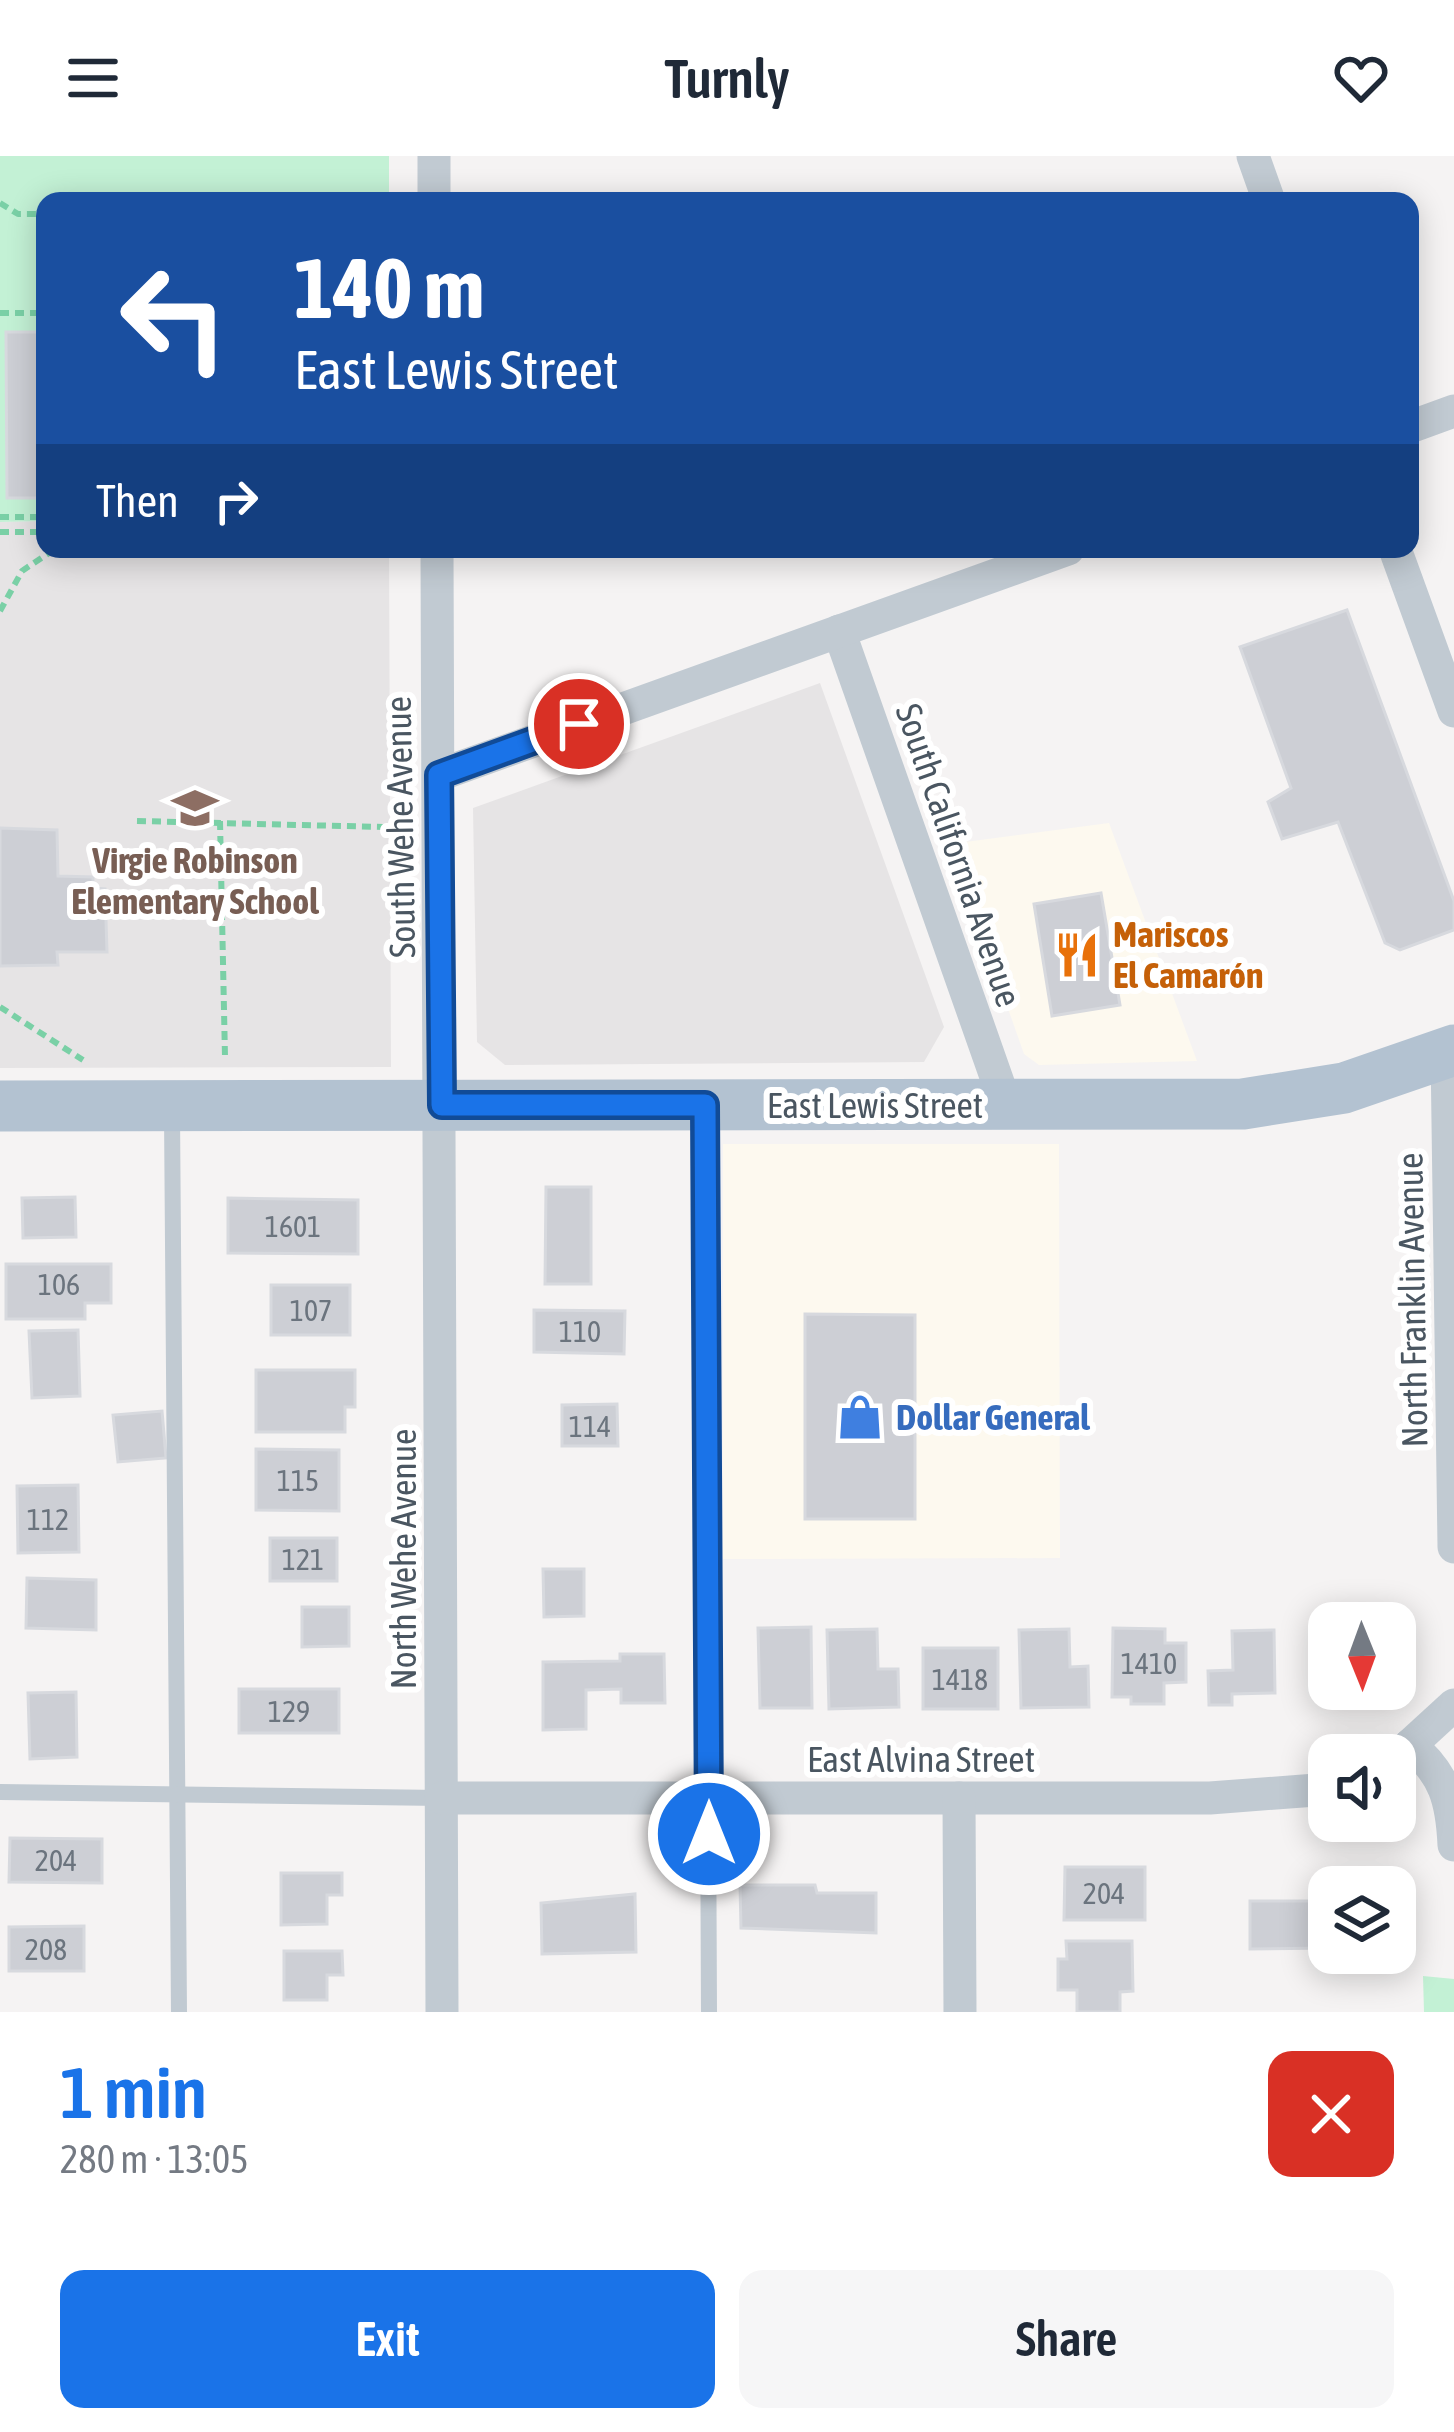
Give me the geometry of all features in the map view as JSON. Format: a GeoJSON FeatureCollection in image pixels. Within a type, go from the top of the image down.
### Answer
{"type":"FeatureCollection","features":[{"type":"Feature","properties":{"kind":"main road","name":"East Lewis Street"},"geometry":{"type":"LineString","coordinates":[[0,1106],[1006,1105],[1283,1100],[1344,1088],[1451,1051]]}},
{"type":"Feature","properties":{"kind":"street"},"geometry":{"type":"LineString","coordinates":[[434,156],[434,192]]}},
{"type":"Feature","properties":{"kind":"street"},"geometry":{"type":"LineString","coordinates":[[1253,156],[1266,192]]}},
{"type":"Feature","properties":{"kind":"street"},"geometry":{"type":"LineString","coordinates":[[1419,424],[1454,411]]}},
{"type":"Feature","properties":{"kind":"street","name":"South Wehe Avenue"},"geometry":{"type":"LineString","coordinates":[[437,558],[442,1105]]}},
{"type":"Feature","properties":{"kind":"street"},"geometry":{"type":"LineString","coordinates":[[439,775],[1044,558]]}},
{"type":"Feature","properties":{"kind":"street"},"geometry":{"type":"LineString","coordinates":[[1398,558],[1454,711]]}},
{"type":"Feature","properties":{"kind":"street","name":"South California Avenue"},"geometry":{"type":"LineString","coordinates":[[839,631],[1006,1105]]}},
{"type":"Feature","properties":{"kind":"street","name":"North Franklin Avenue"},"geometry":{"type":"LineString","coordinates":[[1451,1051],[1454,1547]]}},
{"type":"Feature","properties":{"kind":"street","name":"North Wehe Avenue"},"geometry":{"type":"LineString","coordinates":[[442,1105],[442,2012]]}},
{"type":"Feature","properties":{"kind":"street"},"geometry":{"type":"LineString","coordinates":[[1416,1740],[1454,1706]]}},
{"type":"Feature","properties":{"kind":"street"},"geometry":{"type":"LineString","coordinates":[[1416,1757],[1433,1764],[1446,1786],[1454,1845]]}},
{"type":"Feature","properties":{"kind":"street","name":"East Alvina Street"},"geometry":{"type":"LineString","coordinates":[[442,1798],[1256,1797],[1308,1791]]}},
{"type":"Feature","properties":{"kind":"street"},"geometry":{"type":"LineString","coordinates":[[958,1798],[961,2012]]}},
{"type":"Feature","properties":{"kind":"lane"},"geometry":{"type":"LineString","coordinates":[[705,1105],[709,2012]]}},
{"type":"Feature","properties":{"kind":"lane"},"geometry":{"type":"LineString","coordinates":[[171,1107],[179,2012]]}},
{"type":"Feature","properties":{"kind":"lane"},"geometry":{"type":"LineString","coordinates":[[0,1792],[442,1798]]}},
{"type":"Feature","properties":{"kind":"path"},"geometry":{"type":"LineString","coordinates":[[0,203],[18,214],[36,214]]}},
{"type":"Feature","properties":{"kind":"path"},"geometry":{"type":"LineString","coordinates":[[0,313],[36,313]]}},
{"type":"Feature","properties":{"kind":"path"},"geometry":{"type":"LineString","coordinates":[[0,517],[36,517]]}},
{"type":"Feature","properties":{"kind":"path"},"geometry":{"type":"LineString","coordinates":[[0,532],[36,532]]}},
{"type":"Feature","properties":{"kind":"path"},"geometry":{"type":"LineString","coordinates":[[0,611],[22,571],[42,558]]}},
{"type":"Feature","properties":{"kind":"path"},"geometry":{"type":"LineString","coordinates":[[137,821],[383,827]]}},
{"type":"Feature","properties":{"kind":"path"},"geometry":{"type":"LineString","coordinates":[[220,821],[225,1057]]}},
{"type":"Feature","properties":{"kind":"path"},"geometry":{"type":"LineString","coordinates":[[0,1007],[83,1060]]}},
{"type":"Feature","properties":{"kind":"shaded area","name":"Virgie Robinson Elementary School"},"geometry":{"type":"Polygon","coordinates":[[[36,521],[36,558],[389,558],[391,1067],[0,1068],[0,522],[36,521]]]}},
{"type":"Feature","properties":{"kind":"shaded area"},"geometry":{"type":"Polygon","coordinates":[[[820,683],[944,1027],[924,1062],[505,1065],[477,1042],[473,808],[820,683]]]}},
{"type":"Feature","properties":{"kind":"shaded area"},"geometry":{"type":"Polygon","coordinates":[[[1109,823],[1197,1061],[1039,1065],[1024,1054],[950,844],[1109,823]]]}},
{"type":"Feature","properties":{"kind":"shaded area"},"geometry":{"type":"Polygon","coordinates":[[[723,1144],[1059,1144],[1060,1558],[723,1559],[723,1144]]]}},
{"type":"Feature","properties":{"kind":"green space"},"geometry":{"type":"Polygon","coordinates":[[[0,156],[389,156],[389,192],[36,192],[36,521],[0,522],[0,156]]]}},
{"type":"Feature","properties":{"kind":"green space"},"geometry":{"type":"Polygon","coordinates":[[[1423,1976],[1454,1979],[1454,2012],[1424,2012],[1423,1976]]]}},
{"type":"Feature","properties":{"kind":"building"},"geometry":{"type":"Polygon","coordinates":[[[6,332],[36,332],[36,498],[7,498],[6,332]]]}},
{"type":"Feature","properties":{"kind":"building"},"geometry":{"type":"Polygon","coordinates":[[[1347,610],[1454,901],[1454,930],[1400,950],[1385,943],[1338,822],[1282,839],[1268,802],[1291,788],[1240,647],[1347,610]]]}},
{"type":"Feature","properties":{"kind":"building"},"geometry":{"type":"Polygon","coordinates":[[[0,828],[57,830],[58,876],[93,877],[93,888],[105,889],[107,952],[57,952],[58,965],[0,966],[0,828]]]}},
{"type":"Feature","properties":{"kind":"building","name":"Mariscos El Camarón"},"geometry":{"type":"Polygon","coordinates":[[[1101,893],[1120,1005],[1052,1016],[1034,904],[1101,893]]]}},
{"type":"Feature","properties":{"kind":"building"},"geometry":{"type":"Polygon","coordinates":[[[546,1187],[591,1187],[591,1284],[545,1284],[546,1187]]]}},
{"type":"Feature","properties":{"kind":"building"},"geometry":{"type":"Polygon","coordinates":[[[75,1197],[76,1237],[23,1238],[22,1198],[75,1197]]]}},
{"type":"Feature","properties":{"kind":"building"},"geometry":{"type":"Polygon","coordinates":[[[228,1198],[358,1200],[358,1254],[228,1253],[228,1198]]]}},
{"type":"Feature","properties":{"kind":"building"},"geometry":{"type":"Polygon","coordinates":[[[6,1264],[111,1264],[111,1303],[85,1303],[85,1319],[6,1319],[6,1264]]]}},
{"type":"Feature","properties":{"kind":"building"},"geometry":{"type":"Polygon","coordinates":[[[271,1285],[350,1285],[350,1335],[271,1335],[271,1285]]]}},
{"type":"Feature","properties":{"kind":"building"},"geometry":{"type":"Polygon","coordinates":[[[534,1310],[625,1311],[624,1354],[534,1352],[534,1310]]]}},
{"type":"Feature","properties":{"kind":"building","name":"Dollar General"},"geometry":{"type":"Polygon","coordinates":[[[805,1314],[915,1315],[915,1519],[805,1519],[805,1314]]]}},
{"type":"Feature","properties":{"kind":"building"},"geometry":{"type":"Polygon","coordinates":[[[78,1330],[80,1396],[32,1398],[29,1331],[78,1330]]]}},
{"type":"Feature","properties":{"kind":"building"},"geometry":{"type":"Polygon","coordinates":[[[256,1370],[355,1370],[355,1407],[345,1407],[345,1432],[256,1432],[256,1370]]]}},
{"type":"Feature","properties":{"kind":"building"},"geometry":{"type":"Polygon","coordinates":[[[617,1404],[618,1446],[562,1446],[562,1405],[617,1404]]]}},
{"type":"Feature","properties":{"kind":"building"},"geometry":{"type":"Polygon","coordinates":[[[162,1411],[166,1458],[118,1462],[113,1415],[162,1411]]]}},
{"type":"Feature","properties":{"kind":"building"},"geometry":{"type":"Polygon","coordinates":[[[256,1449],[339,1450],[339,1511],[256,1510],[256,1449]]]}},
{"type":"Feature","properties":{"kind":"building"},"geometry":{"type":"Polygon","coordinates":[[[78,1485],[79,1552],[18,1553],[17,1486],[78,1485]]]}},
{"type":"Feature","properties":{"kind":"building"},"geometry":{"type":"Polygon","coordinates":[[[270,1538],[337,1538],[337,1581],[270,1581],[270,1538]]]}},
{"type":"Feature","properties":{"kind":"building"},"geometry":{"type":"Polygon","coordinates":[[[543,1569],[584,1569],[584,1616],[544,1617],[543,1569]]]}},
{"type":"Feature","properties":{"kind":"building"},"geometry":{"type":"Polygon","coordinates":[[[27,1578],[96,1580],[96,1630],[26,1628],[27,1578]]]}},
{"type":"Feature","properties":{"kind":"building"},"geometry":{"type":"Polygon","coordinates":[[[302,1607],[349,1607],[349,1646],[302,1647],[302,1607]]]}},
{"type":"Feature","properties":{"kind":"building"},"geometry":{"type":"Polygon","coordinates":[[[811,1627],[812,1708],[760,1708],[758,1628],[811,1627]]]}},
{"type":"Feature","properties":{"kind":"building"},"geometry":{"type":"Polygon","coordinates":[[[1113,1628],[1165,1629],[1165,1643],[1186,1643],[1186,1682],[1164,1683],[1164,1704],[1131,1704],[1131,1697],[1112,1697],[1113,1628]]]}},
{"type":"Feature","properties":{"kind":"building"},"geometry":{"type":"Polygon","coordinates":[[[877,1629],[878,1669],[898,1669],[899,1707],[829,1709],[827,1630],[877,1629]]]}},
{"type":"Feature","properties":{"kind":"building"},"geometry":{"type":"Polygon","coordinates":[[[1069,1629],[1070,1667],[1088,1666],[1089,1707],[1021,1708],[1019,1630],[1069,1629]]]}},
{"type":"Feature","properties":{"kind":"building"},"geometry":{"type":"Polygon","coordinates":[[[1274,1630],[1275,1693],[1232,1694],[1232,1705],[1209,1705],[1208,1671],[1233,1670],[1232,1631],[1274,1630]]]}},
{"type":"Feature","properties":{"kind":"building"},"geometry":{"type":"Polygon","coordinates":[[[923,1648],[998,1648],[998,1709],[923,1709],[923,1648]]]}},
{"type":"Feature","properties":{"kind":"building"},"geometry":{"type":"Polygon","coordinates":[[[620,1654],[664,1654],[665,1703],[621,1703],[621,1689],[586,1690],[586,1729],[543,1730],[543,1662],[620,1661],[620,1654]]]}},
{"type":"Feature","properties":{"kind":"building"},"geometry":{"type":"Polygon","coordinates":[[[239,1689],[339,1689],[339,1733],[239,1733],[239,1689]]]}},
{"type":"Feature","properties":{"kind":"building"},"geometry":{"type":"Polygon","coordinates":[[[76,1692],[77,1757],[30,1759],[28,1693],[76,1692]]]}},
{"type":"Feature","properties":{"kind":"building"},"geometry":{"type":"Polygon","coordinates":[[[10,1838],[102,1839],[102,1883],[9,1882],[10,1838]]]}},
{"type":"Feature","properties":{"kind":"building"},"geometry":{"type":"Polygon","coordinates":[[[1065,1867],[1145,1867],[1145,1920],[1064,1920],[1065,1867]]]}},
{"type":"Feature","properties":{"kind":"building"},"geometry":{"type":"Polygon","coordinates":[[[281,1873],[342,1873],[342,1895],[327,1895],[327,1924],[281,1925],[281,1873]]]}},
{"type":"Feature","properties":{"kind":"building"},"geometry":{"type":"Polygon","coordinates":[[[740,1885],[815,1885],[817,1893],[876,1893],[876,1933],[741,1928],[740,1885]]]}},
{"type":"Feature","properties":{"kind":"building"},"geometry":{"type":"Polygon","coordinates":[[[635,1894],[636,1952],[542,1954],[541,1903],[635,1894]]]}},
{"type":"Feature","properties":{"kind":"building"},"geometry":{"type":"Polygon","coordinates":[[[1250,1901],[1308,1901],[1308,1948],[1250,1949],[1250,1901]]]}},
{"type":"Feature","properties":{"kind":"building"},"geometry":{"type":"Polygon","coordinates":[[[84,1926],[84,1971],[9,1971],[9,1927],[84,1926]]]}},
{"type":"Feature","properties":{"kind":"building"},"geometry":{"type":"Polygon","coordinates":[[[1066,1941],[1132,1941],[1133,1991],[1120,1992],[1120,2012],[1077,2012],[1077,1990],[1058,1990],[1058,1959],[1067,1959],[1066,1941]]]}},
{"type":"Feature","properties":{"kind":"building"},"geometry":{"type":"Polygon","coordinates":[[[284,1951],[342,1951],[343,1975],[327,1975],[327,2000],[284,2000],[284,1951]]]}},
{"type":"Feature","properties":{"kind":"place","name":"Virgie Robinson Elementary School"},"geometry":{"type":"Point","coordinates":[195,808]}},
{"type":"Feature","properties":{"kind":"place","name":"Mariscos El Camarón"},"geometry":{"type":"Point","coordinates":[1077,955]}},
{"type":"Feature","properties":{"kind":"place","name":"Dollar General"},"geometry":{"type":"Point","coordinates":[860,1417]}},
{"type":"Feature","properties":{"kind":"route"},"geometry":{"type":"LineString","coordinates":[[579,724],[439,775],[442,1105],[705,1105],[709,1834]]}}]}
